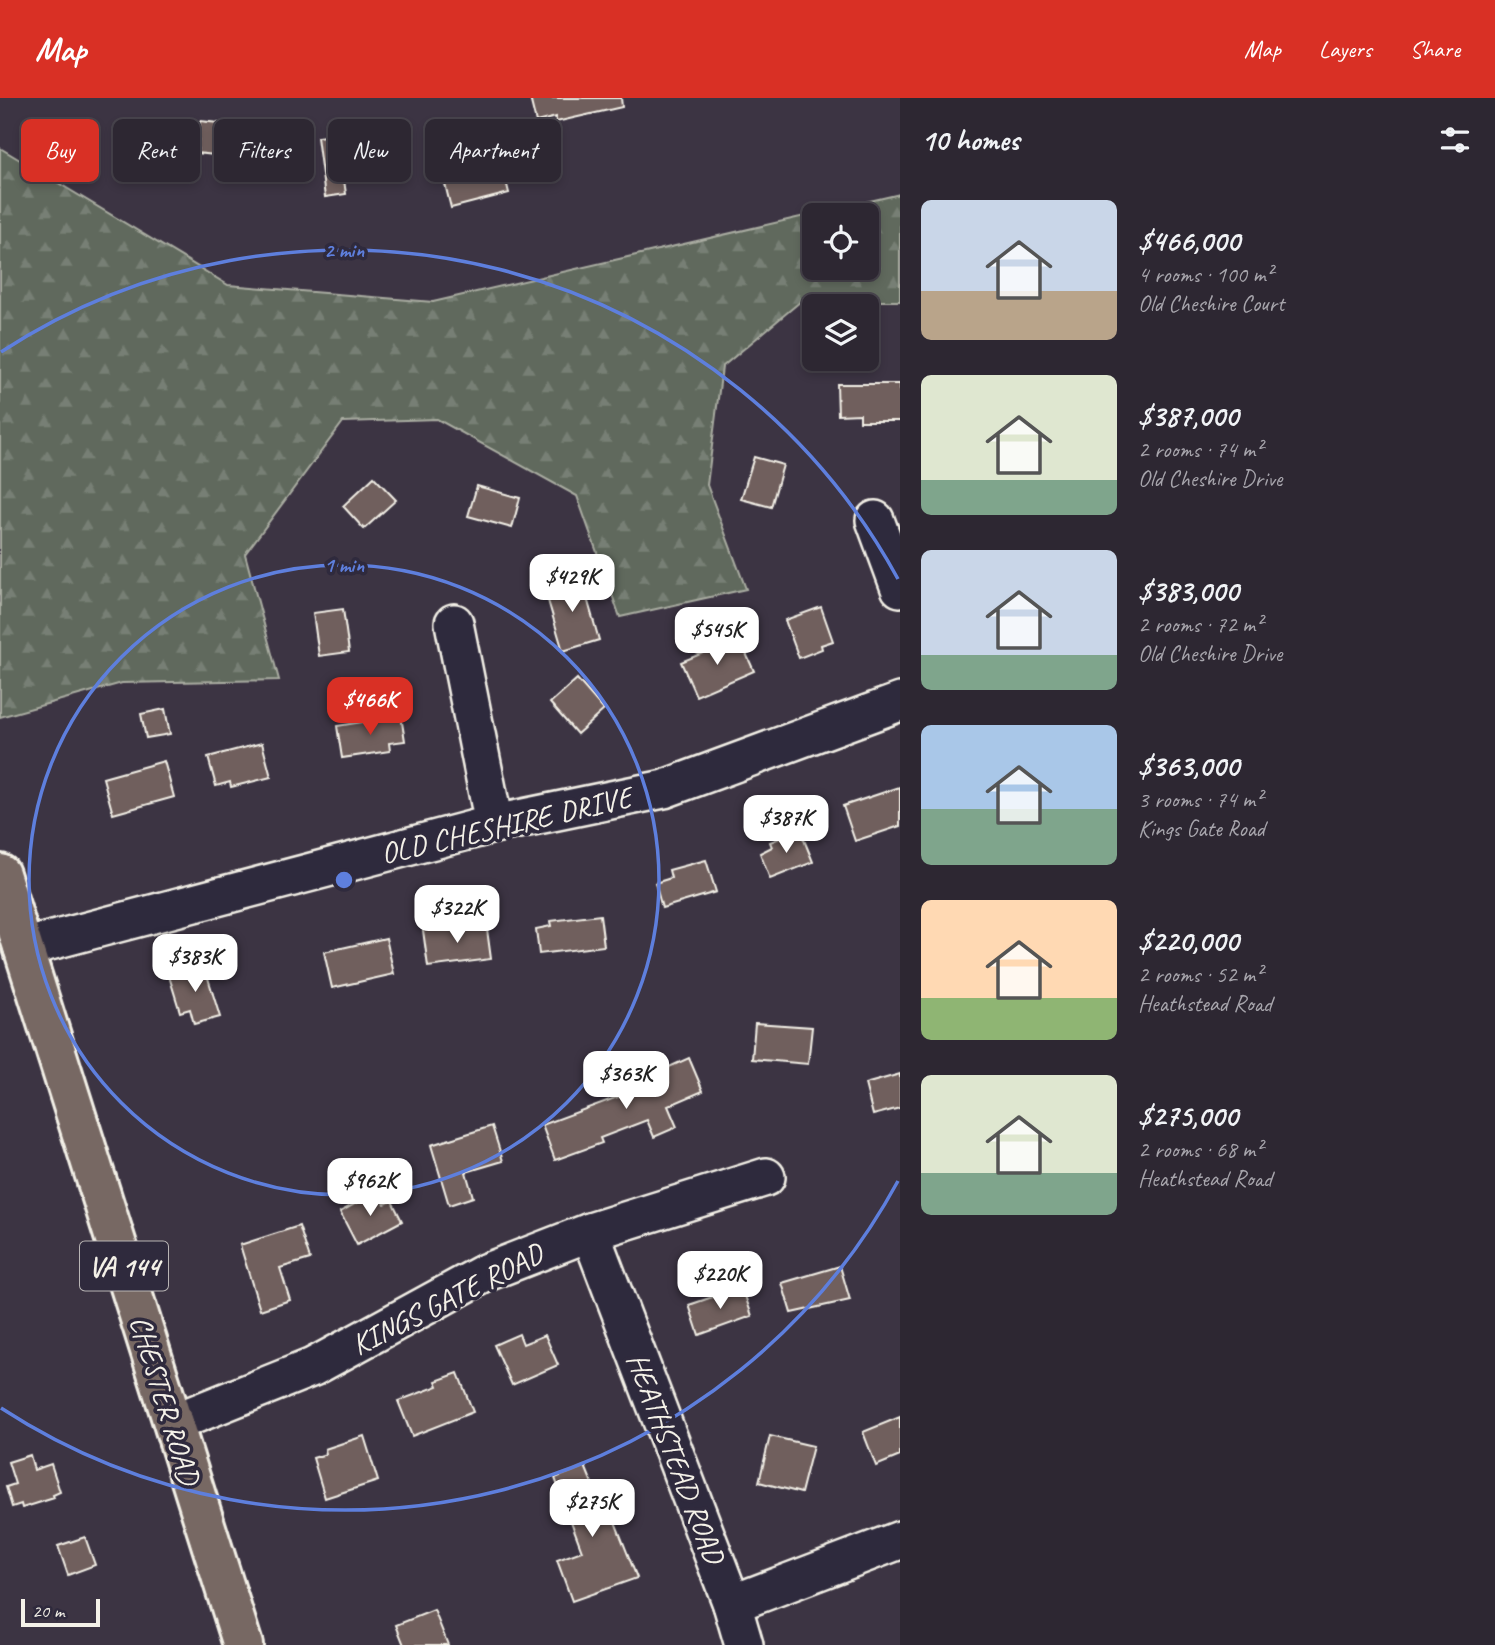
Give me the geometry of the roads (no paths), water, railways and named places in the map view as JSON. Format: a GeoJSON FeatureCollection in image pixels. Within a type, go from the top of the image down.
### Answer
{"type":"FeatureCollection","features":[{"type":"Feature","properties":{"kind":"main road","name":"CHESTER ROAD"},"geometry":{"type":"LineString","coordinates":[[0,874],[243,1645]]}},
{"type":"Feature","properties":{"kind":"street"},"geometry":{"type":"LineString","coordinates":[[875,520],[900,589]]}},
{"type":"Feature","properties":{"kind":"street"},"geometry":{"type":"LineString","coordinates":[[454,623],[494,824]]}},
{"type":"Feature","properties":{"kind":"street","name":"OLD CHESHIRE DRIVE"},"geometry":{"type":"LineString","coordinates":[[23,948],[494,824],[664,789],[900,702]]}},
{"type":"Feature","properties":{"kind":"street","name":"KINGS GATE ROAD"},"geometry":{"type":"LineString","coordinates":[[173,1423],[313,1367],[487,1272],[590,1232],[766,1177]]}},
{"type":"Feature","properties":{"kind":"street","name":"HEATHSTEAD ROAD"},"geometry":{"type":"LineString","coordinates":[[590,1232],[732,1604],[744,1645]]}},
{"type":"Feature","properties":{"kind":"street"},"geometry":{"type":"LineString","coordinates":[[732,1604],[900,1540]]}}]}
